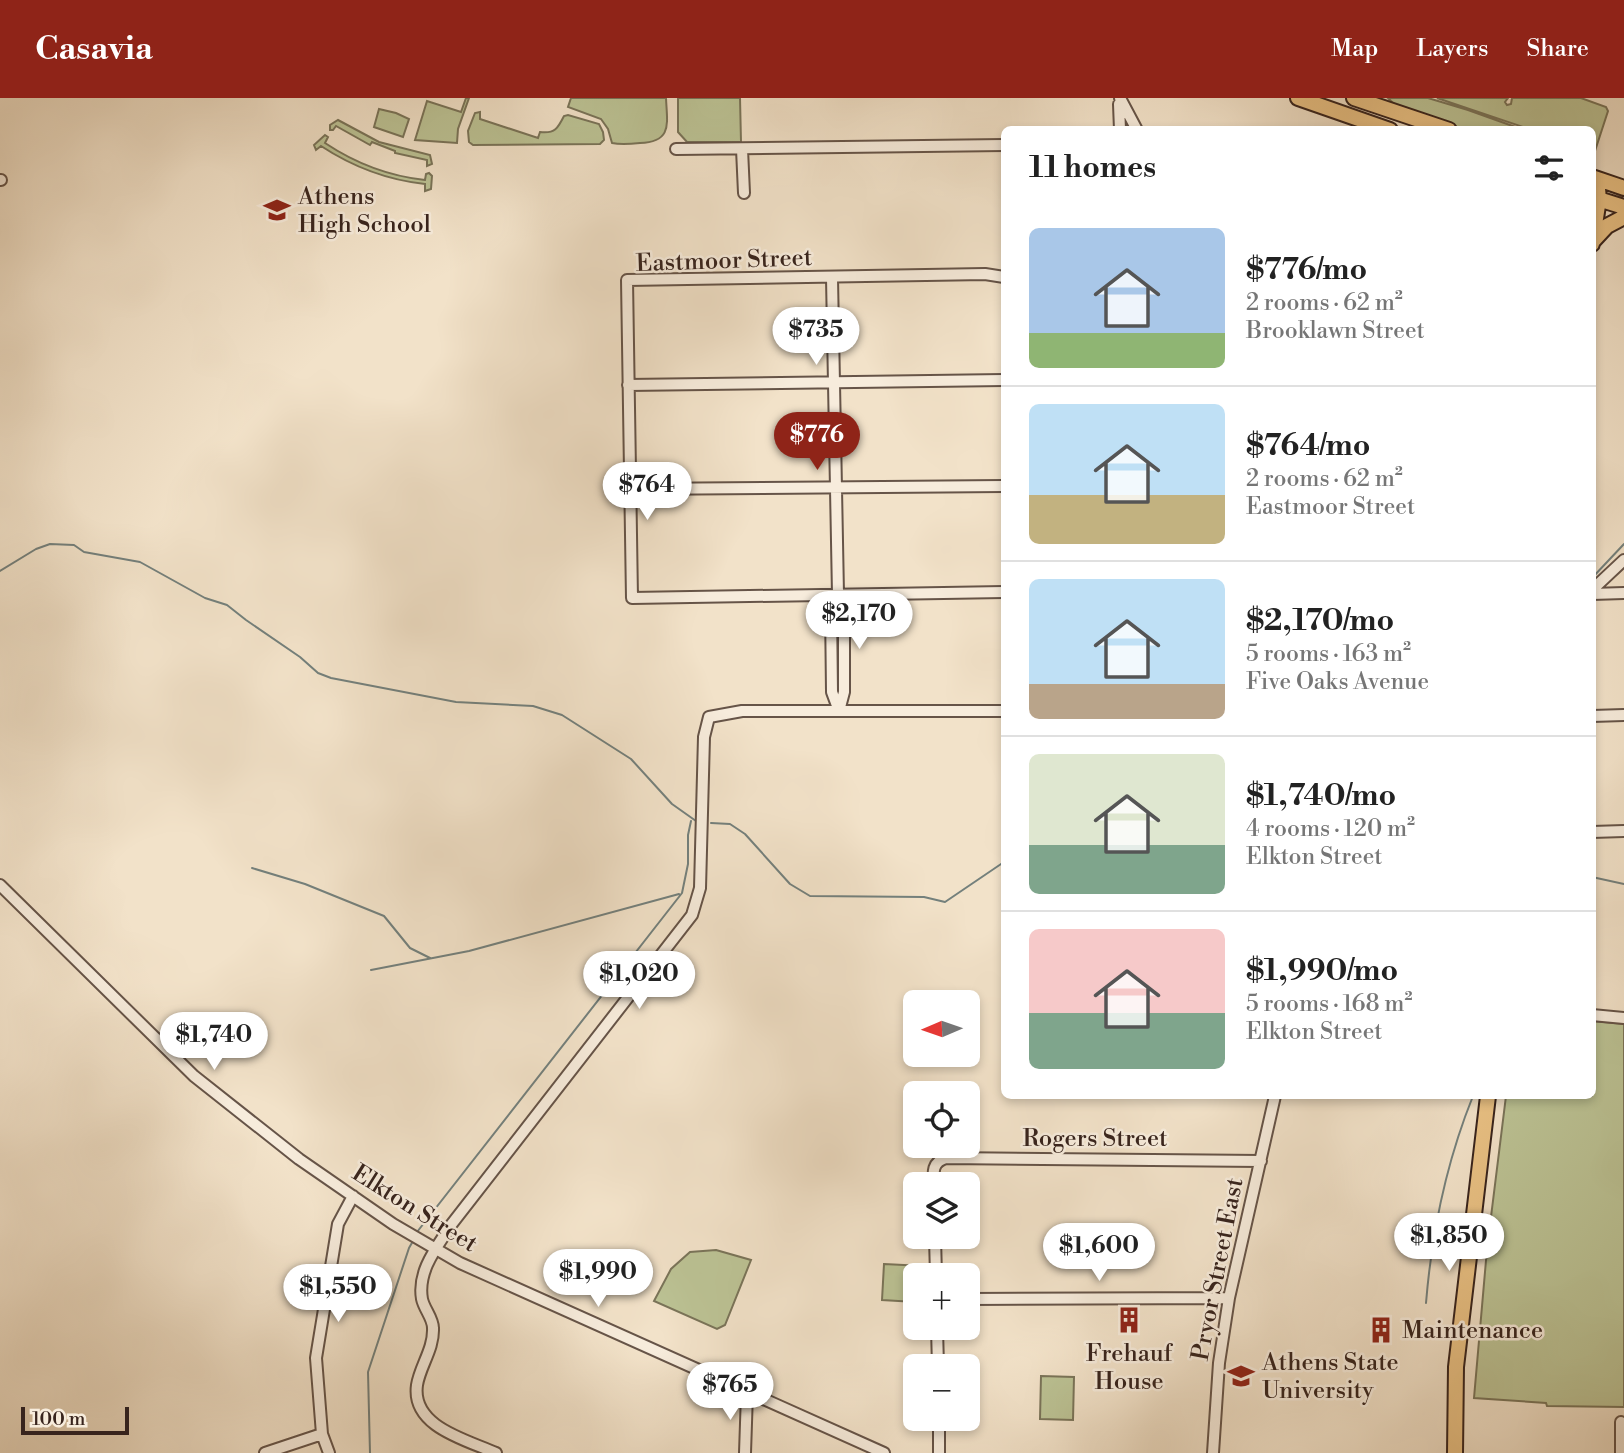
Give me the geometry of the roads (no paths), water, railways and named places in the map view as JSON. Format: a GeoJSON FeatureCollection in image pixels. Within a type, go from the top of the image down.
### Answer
{"type":"FeatureCollection","features":[{"type":"Feature","properties":{"kind":"main road"},"geometry":{"type":"LineString","coordinates":[[1297,98],[1378,126]]}},
{"type":"Feature","properties":{"kind":"main road"},"geometry":{"type":"LineString","coordinates":[[1354,98],[1438,126]]}},
{"type":"Feature","properties":{"kind":"main road"},"geometry":{"type":"LineString","coordinates":[[1596,178],[1624,188]]}},
{"type":"Feature","properties":{"kind":"main road"},"geometry":{"type":"LineString","coordinates":[[1596,198],[1624,207]]}},
{"type":"Feature","properties":{"kind":"main road"},"geometry":{"type":"LineString","coordinates":[[1596,239],[1608,226],[1624,217]]}},
{"type":"Feature","properties":{"kind":"main road"},"geometry":{"type":"LineString","coordinates":[[1455,1453],[1456,1367],[1488,1099]]}},
{"type":"Feature","properties":{"kind":"street"},"geometry":{"type":"LineString","coordinates":[[1119,98],[1121,126]]}},
{"type":"Feature","properties":{"kind":"street"},"geometry":{"type":"LineString","coordinates":[[1119,98],[1135,126]]}},
{"type":"Feature","properties":{"kind":"street"},"geometry":{"type":"LineString","coordinates":[[676,149],[1001,145]]}},
{"type":"Feature","properties":{"kind":"street"},"geometry":{"type":"LineString","coordinates":[[742,149],[744,193]]}},
{"type":"Feature","properties":{"kind":"street","name":"Eastmoor Street"},"geometry":{"type":"LineString","coordinates":[[1001,277],[985,274],[626,280],[632,598],[1001,592]]}},
{"type":"Feature","properties":{"kind":"street"},"geometry":{"type":"LineString","coordinates":[[832,278],[838,594],[831,607],[832,692],[839,711]]}},
{"type":"Feature","properties":{"kind":"street"},"geometry":{"type":"LineString","coordinates":[[628,384],[1001,380]]}},
{"type":"Feature","properties":{"kind":"street"},"geometry":{"type":"LineString","coordinates":[[630,489],[1001,486]]}},
{"type":"Feature","properties":{"kind":"street"},"geometry":{"type":"LineString","coordinates":[[1596,588],[1624,560]]}},
{"type":"Feature","properties":{"kind":"street"},"geometry":{"type":"LineString","coordinates":[[1596,592],[1624,593]]}},
{"type":"Feature","properties":{"kind":"street"},"geometry":{"type":"LineString","coordinates":[[496,1453],[475,1449],[433,1424],[418,1403],[417,1386],[433,1336],[434,1324],[422,1302],[421,1286],[425,1269],[451,1225],[692,915],[700,888],[704,737],[709,717],[742,711],[1001,711]]}},
{"type":"Feature","properties":{"kind":"street"},"geometry":{"type":"LineString","coordinates":[[1596,716],[1624,715]]}},
{"type":"Feature","properties":{"kind":"street"},"geometry":{"type":"LineString","coordinates":[[1596,832],[1624,831]]}},
{"type":"Feature","properties":{"kind":"street","name":"Elkton Street"},"geometry":{"type":"LineString","coordinates":[[0,885],[194,1076],[299,1159],[393,1224],[460,1263],[884,1453]]}},
{"type":"Feature","properties":{"kind":"street"},"geometry":{"type":"LineString","coordinates":[[1596,1015],[1624,1018]]}},
{"type":"Feature","properties":{"kind":"street","name":"Pryor Street East"},"geometry":{"type":"LineString","coordinates":[[1213,1453],[1219,1363],[1229,1298],[1274,1099]]}},
{"type":"Feature","properties":{"kind":"street","name":"Rogers Street"},"geometry":{"type":"LineString","coordinates":[[933,1172],[938,1160],[946,1158],[1261,1161]]}},
{"type":"Feature","properties":{"kind":"street"},"geometry":{"type":"LineString","coordinates":[[329,1453],[322,1434],[316,1358],[338,1224],[353,1196]]}},
{"type":"Feature","properties":{"kind":"street"},"geometry":{"type":"LineString","coordinates":[[980,1299],[1229,1298]]}},
{"type":"Feature","properties":{"kind":"street"},"geometry":{"type":"LineString","coordinates":[[745,1453],[747,1393]]}},
{"type":"Feature","properties":{"kind":"street"},"geometry":{"type":"LineString","coordinates":[[1620,1453],[1621,1422]]}},
{"type":"Feature","properties":{"kind":"street"},"geometry":{"type":"LineString","coordinates":[[939,1431],[939,1453]]}},
{"type":"Feature","properties":{"kind":"street"},"geometry":{"type":"LineString","coordinates":[[265,1453],[322,1434]]}},
{"type":"Feature","properties":{"kind":"waterway"},"geometry":{"type":"LineString","coordinates":[[0,571],[36,549],[50,544],[74,545],[84,552],[140,562],[205,598],[227,605],[318,673],[331,678],[456,702],[533,706],[562,715],[631,759],[672,804],[696,821]]}},
{"type":"Feature","properties":{"kind":"waterway"},"geometry":{"type":"LineString","coordinates":[[1596,574],[1624,544]]}},
{"type":"Feature","properties":{"kind":"waterway"},"geometry":{"type":"LineString","coordinates":[[417,1232],[682,893],[688,864],[691,821]]}},
{"type":"Feature","properties":{"kind":"waterway"},"geometry":{"type":"LineString","coordinates":[[711,823],[730,824],[745,834],[790,884],[810,896],[924,897],[945,902],[1001,864]]}},
{"type":"Feature","properties":{"kind":"waterway"},"geometry":{"type":"LineString","coordinates":[[252,868],[305,884],[384,916],[410,948],[430,958]]}},
{"type":"Feature","properties":{"kind":"waterway"},"geometry":{"type":"LineString","coordinates":[[1596,878],[1624,884]]}},
{"type":"Feature","properties":{"kind":"waterway"},"geometry":{"type":"LineString","coordinates":[[371,970],[469,951],[679,894]]}},
{"type":"Feature","properties":{"kind":"waterway"},"geometry":{"type":"LineString","coordinates":[[1426,1303],[1432,1249],[1442,1197],[1455,1146],[1472,1099]]}},
{"type":"Feature","properties":{"kind":"waterway"},"geometry":{"type":"LineString","coordinates":[[370,1453],[368,1372],[413,1241]]}},
{"type":"Feature","properties":{"kind":"place","name":"Athens High School"},"geometry":{"type":"Point","coordinates":[277,210]}},
{"type":"Feature","properties":{"kind":"place","name":"Frehauf House"},"geometry":{"type":"Point","coordinates":[1129,1320]}},
{"type":"Feature","properties":{"kind":"place","name":"Maintenance"},"geometry":{"type":"Point","coordinates":[1381,1330]}},
{"type":"Feature","properties":{"kind":"place","name":"Athens State University"},"geometry":{"type":"Point","coordinates":[1241,1376]}}]}
